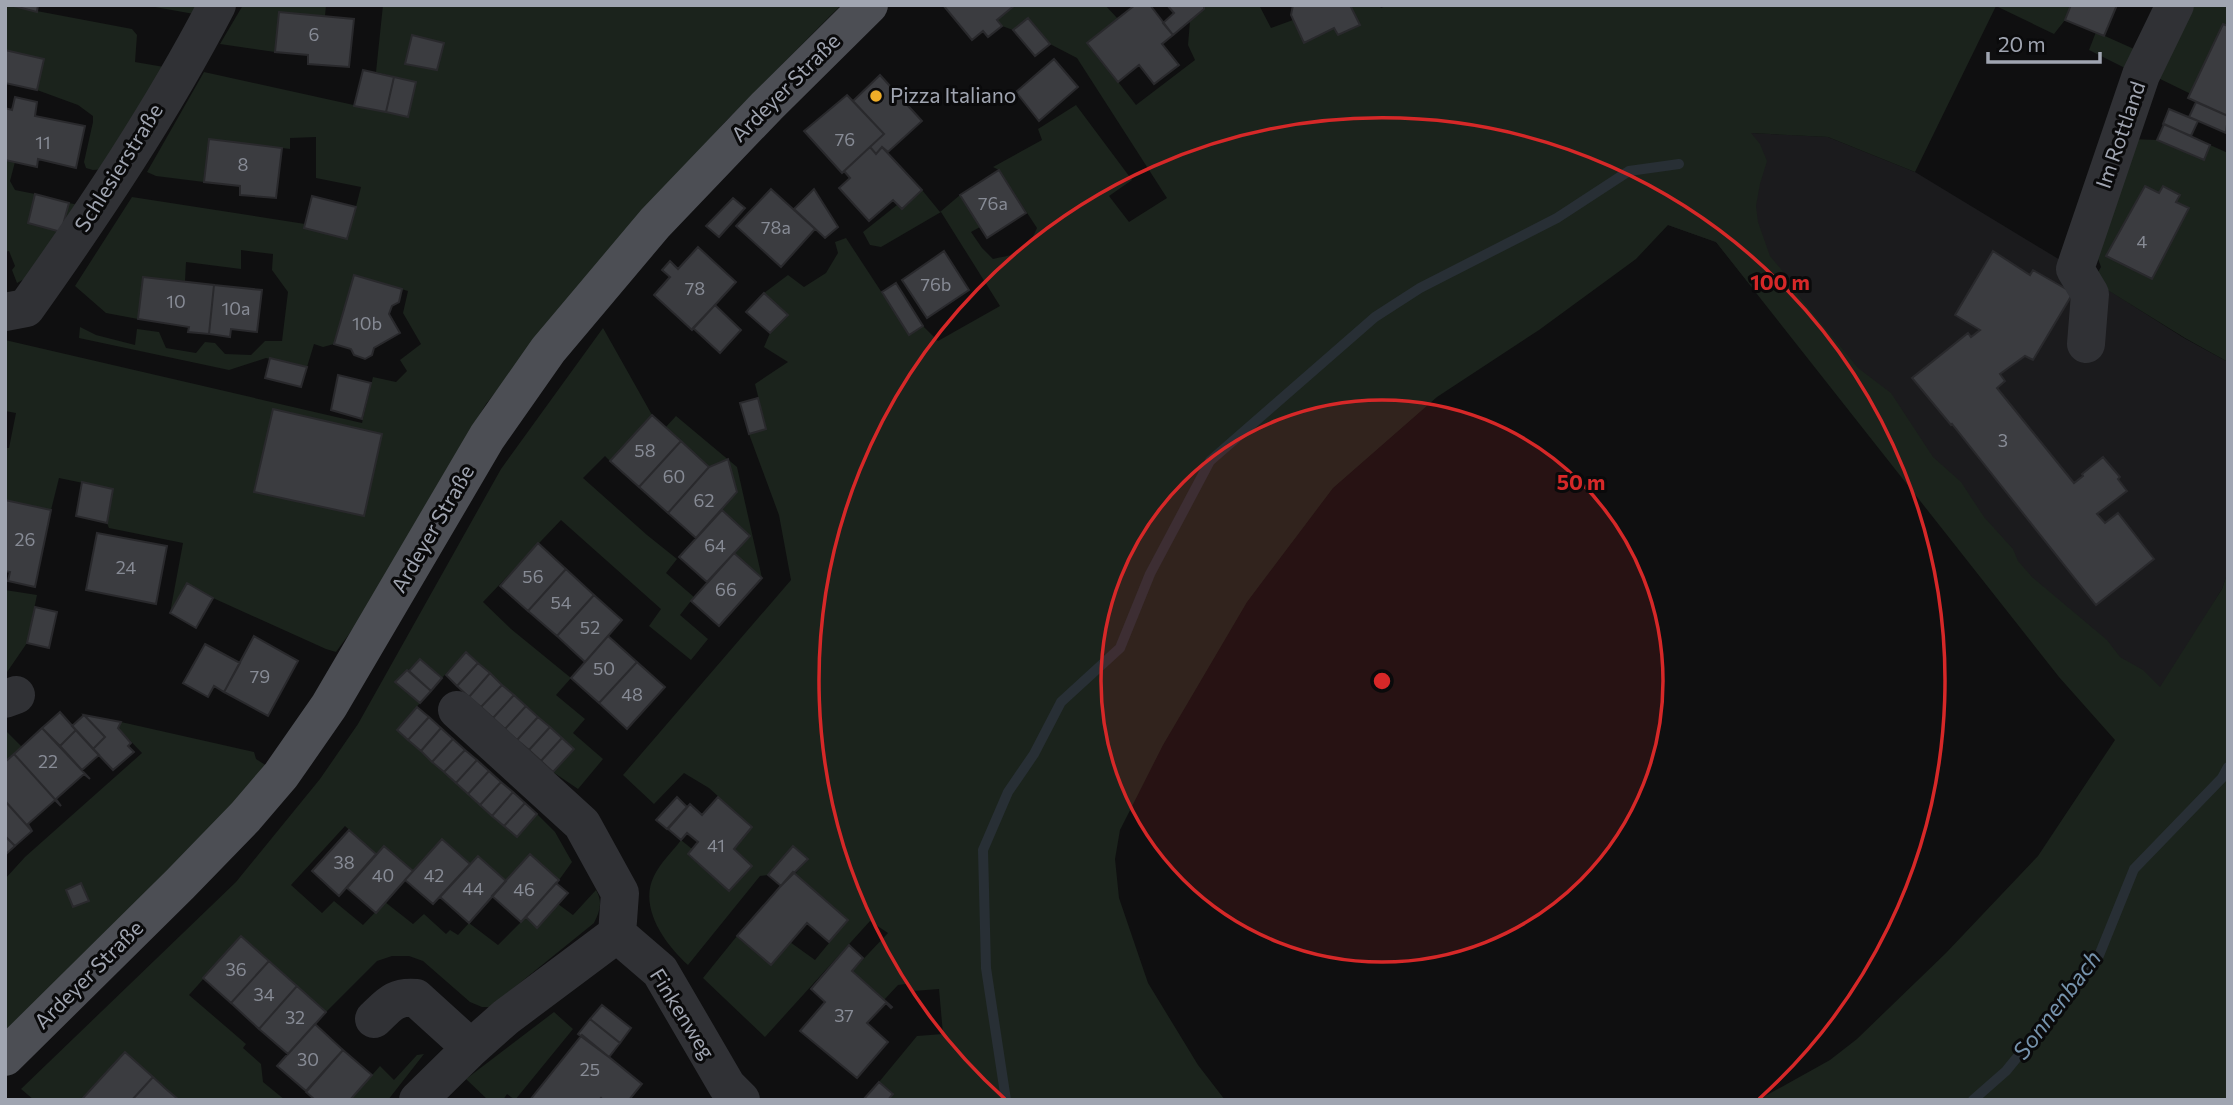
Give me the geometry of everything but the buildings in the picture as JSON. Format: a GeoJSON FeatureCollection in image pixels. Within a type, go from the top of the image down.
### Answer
{"type":"FeatureCollection","features":[{"type":"Feature","properties":{"kind":"main road","name":"Ardeyer Straße"},"geometry":{"type":"LineString","coordinates":[[5,1057],[190,874],[281,775],[336,696],[487,437],[548,350],[655,223],[869,5]]}},
{"type":"Feature","properties":{"kind":"street","name":"Schlesierstraße"},"geometry":{"type":"LineString","coordinates":[[5,312],[26,308],[46,280],[113,181],[199,40],[217,5]]}},
{"type":"Feature","properties":{"kind":"street","name":"Im Rottland"},"geometry":{"type":"LineString","coordinates":[[2086,344],[2090,294],[2076,269],[2141,75],[2175,5]]}},
{"type":"Feature","properties":{"kind":"street"},"geometry":{"type":"LineString","coordinates":[[418,1100],[506,1017],[617,934],[620,893],[582,824],[457,710]]}},
{"type":"Feature","properties":{"kind":"street","name":"Finkenweg"},"geometry":{"type":"LineString","coordinates":[[617,934],[660,971],[734,1093]]}},
{"type":"Feature","properties":{"kind":"street"},"geometry":{"type":"LineString","coordinates":[[374,1019],[393,1002],[404,997],[416,998],[471,1048]]}},
{"type":"Feature","properties":{"kind":"shaded area"},"geometry":{"type":"Polygon","coordinates":[[[5,5],[132,29],[137,35],[135,62],[164,67],[105,169],[86,168],[84,162],[93,116],[78,105],[37,90],[44,59],[5,50],[5,5]]]}},
{"type":"Feature","properties":{"kind":"shaded area"},"geometry":{"type":"Polygon","coordinates":[[[144,5],[199,5],[194,14],[144,5]]]}},
{"type":"Feature","properties":{"kind":"shaded area"},"geometry":{"type":"Polygon","coordinates":[[[243,5],[326,5],[325,16],[279,12],[275,52],[220,44],[243,5]]]}},
{"type":"Feature","properties":{"kind":"shaded area"},"geometry":{"type":"Polygon","coordinates":[[[383,5],[841,5],[725,122],[601,261],[486,404],[369,607],[336,652],[213,598],[187,583],[170,613],[183,543],[109,528],[107,523],[112,489],[59,478],[51,510],[5,500],[5,448],[9,448],[16,413],[5,411],[5,340],[362,423],[373,377],[396,382],[407,371],[400,360],[421,344],[403,313],[408,291],[354,275],[334,344],[323,347],[314,344],[307,367],[266,358],[229,370],[79,338],[80,327],[96,335],[135,345],[137,329],[159,332],[166,348],[196,353],[205,342],[215,343],[225,354],[251,355],[265,341],[282,341],[288,292],[272,270],[273,254],[241,250],[241,269],[186,262],[185,281],[143,277],[138,319],[106,313],[75,286],[132,197],[305,224],[304,228],[348,238],[361,187],[316,178],[316,137],[290,138],[290,149],[282,148],[204,182],[156,176],[147,172],[204,72],[408,117],[416,82],[376,72],[383,5]]]}},
{"type":"Feature","properties":{"kind":"shaded area"},"geometry":{"type":"Polygon","coordinates":[[[1015,5],[1105,5],[1118,19],[1088,43],[1136,105],[1195,60],[1188,45],[1190,21],[1204,9],[1204,5],[1259,5],[1271,28],[1293,20],[1304,43],[1334,28],[1338,35],[1360,25],[1350,5],[1379,5],[1381,8],[1388,5],[2071,5],[2065,20],[2054,34],[1996,6],[1915,172],[1828,137],[1751,133],[1760,144],[1767,161],[1756,206],[1758,222],[1770,256],[1790,280],[1798,295],[1858,368],[1891,393],[1933,457],[1961,482],[1984,517],[2013,549],[2018,561],[2032,577],[2107,640],[2120,657],[2143,670],[2160,687],[2222,589],[2228,571],[2228,1100],[1758,1100],[1830,1060],[1857,1039],[1946,953],[2038,856],[2115,740],[2059,677],[1716,242],[1668,225],[1636,259],[1539,330],[1437,397],[1333,488],[1247,602],[1163,745],[1120,830],[1115,859],[1119,898],[1148,983],[1198,1065],[1225,1100],[888,1100],[893,1093],[879,1082],[917,1036],[943,1034],[939,989],[913,991],[906,984],[898,985],[884,1000],[852,971],[888,933],[870,921],[765,1037],[703,978],[737,936],[771,965],[790,942],[815,960],[848,920],[795,874],[808,859],[793,846],[768,875],[760,876],[688,965],[663,936],[652,913],[649,901],[654,876],[681,840],[692,849],[688,855],[730,891],[752,866],[734,849],[752,827],[709,788],[684,773],[654,804],[623,775],[791,580],[779,515],[749,434],[766,428],[755,384],[788,362],[764,347],[770,333],[787,315],[764,293],[788,275],[804,287],[826,273],[838,253],[835,242],[846,238],[909,334],[923,326],[938,341],[1000,306],[941,212],[881,247],[870,245],[863,232],[897,205],[902,209],[922,190],[940,212],[960,195],[980,227],[971,232],[993,259],[1021,251],[1037,228],[999,170],[993,167],[1042,140],[1038,129],[1076,105],[1132,180],[1109,196],[1129,222],[1167,198],[1077,58],[1050,44],[1029,18],[1013,30],[1002,26],[997,20],[1015,5]]]}},
{"type":"Feature","properties":{"kind":"shaded area"},"geometry":{"type":"Polygon","coordinates":[[[2190,5],[2228,5],[2228,26],[2223,25],[2191,94],[2156,77],[2190,5]]]}},
{"type":"Feature","properties":{"kind":"shaded area"},"geometry":{"type":"Polygon","coordinates":[[[2096,32],[2134,49],[2127,69],[2089,50],[2096,32]]]}},
{"type":"Feature","properties":{"kind":"shaded area"},"geometry":{"type":"Polygon","coordinates":[[[1677,129],[1828,137],[1915,172],[2184,338],[2228,362],[2228,571],[2222,589],[2125,751],[1716,242],[1668,225],[1677,129]]]}},
{"type":"Feature","properties":{"kind":"shaded area"},"geometry":{"type":"Polygon","coordinates":[[[2131,139],[2157,140],[2203,160],[2210,145],[2228,153],[2228,362],[2093,281],[2101,267],[2093,245],[2131,139]]]}},
{"type":"Feature","properties":{"kind":"shaded area"},"geometry":{"type":"Polygon","coordinates":[[[5,160],[15,162],[10,181],[15,190],[35,194],[28,223],[61,232],[69,203],[84,206],[28,277],[17,283],[12,270],[15,266],[9,251],[5,252],[5,160]]]}},
{"type":"Feature","properties":{"kind":"shaded area"},"geometry":{"type":"Polygon","coordinates":[[[603,328],[652,415],[610,461],[605,456],[583,478],[677,559],[666,573],[694,597],[680,615],[708,639],[691,660],[649,626],[661,609],[561,520],[483,602],[511,629],[571,678],[556,695],[585,719],[573,733],[603,759],[578,789],[553,772],[573,748],[466,652],[442,678],[420,659],[396,682],[420,703],[397,730],[516,837],[537,814],[555,832],[572,862],[559,880],[506,881],[478,856],[470,864],[442,839],[413,871],[384,846],[376,854],[345,826],[291,885],[322,913],[334,901],[363,925],[385,902],[413,924],[424,914],[446,934],[450,930],[458,935],[469,923],[498,945],[526,917],[538,927],[558,904],[573,915],[596,890],[600,906],[594,923],[490,1007],[470,1002],[423,961],[409,956],[392,956],[377,961],[326,1012],[241,937],[189,995],[246,1044],[243,1048],[261,1064],[263,1082],[285,1100],[179,1100],[125,1052],[81,1100],[34,1100],[21,1089],[236,882],[320,779],[358,724],[501,469],[603,328]]]}},
{"type":"Feature","properties":{"kind":"shaded area"},"geometry":{"type":"Polygon","coordinates":[[[676,416],[737,467],[762,578],[734,553],[749,536],[722,510],[737,492],[665,428],[676,416]]]}},
{"type":"Feature","properties":{"kind":"shaded area"},"geometry":{"type":"Polygon","coordinates":[[[5,590],[37,595],[27,643],[5,675],[5,590]]]}},
{"type":"Feature","properties":{"kind":"shaded area"},"geometry":{"type":"Polygon","coordinates":[[[121,722],[254,752],[256,759],[281,775],[5,1056],[5,879],[25,857],[142,753],[118,728],[121,722]]]}},
{"type":"Feature","properties":{"kind":"shaded area"},"geometry":{"type":"Polygon","coordinates":[[[5,730],[22,747],[5,762],[5,730]]]}},
{"type":"Feature","properties":{"kind":"shaded area"},"geometry":{"type":"Polygon","coordinates":[[[554,1012],[573,1029],[515,1100],[507,1094],[503,1100],[488,1100],[466,1079],[554,1012]]]}},
{"type":"Feature","properties":{"kind":"shaded area"},"geometry":{"type":"Polygon","coordinates":[[[424,1054],[388,1100],[350,1100],[380,1066],[394,1080],[417,1055],[424,1054]]]}},
{"type":"Feature","properties":{"kind":"waterway"},"geometry":{"type":"LineString","coordinates":[[1006,1100],[986,968],[983,850],[1008,792],[1034,754],[1061,702],[1120,648],[1150,574],[1210,461],[1375,317],[1420,288],[1557,218],[1629,171],[1679,164]]}},
{"type":"Feature","properties":{"kind":"waterway","name":"Sonnenbach"},"geometry":{"type":"LineString","coordinates":[[1973,1100],[2006,1071],[2098,958],[2134,869],[2222,778],[2228,767]]}},
{"type":"Feature","properties":{"kind":"place","name":"Pizza Italiano"},"geometry":{"type":"Point","coordinates":[876,96]}}]}
